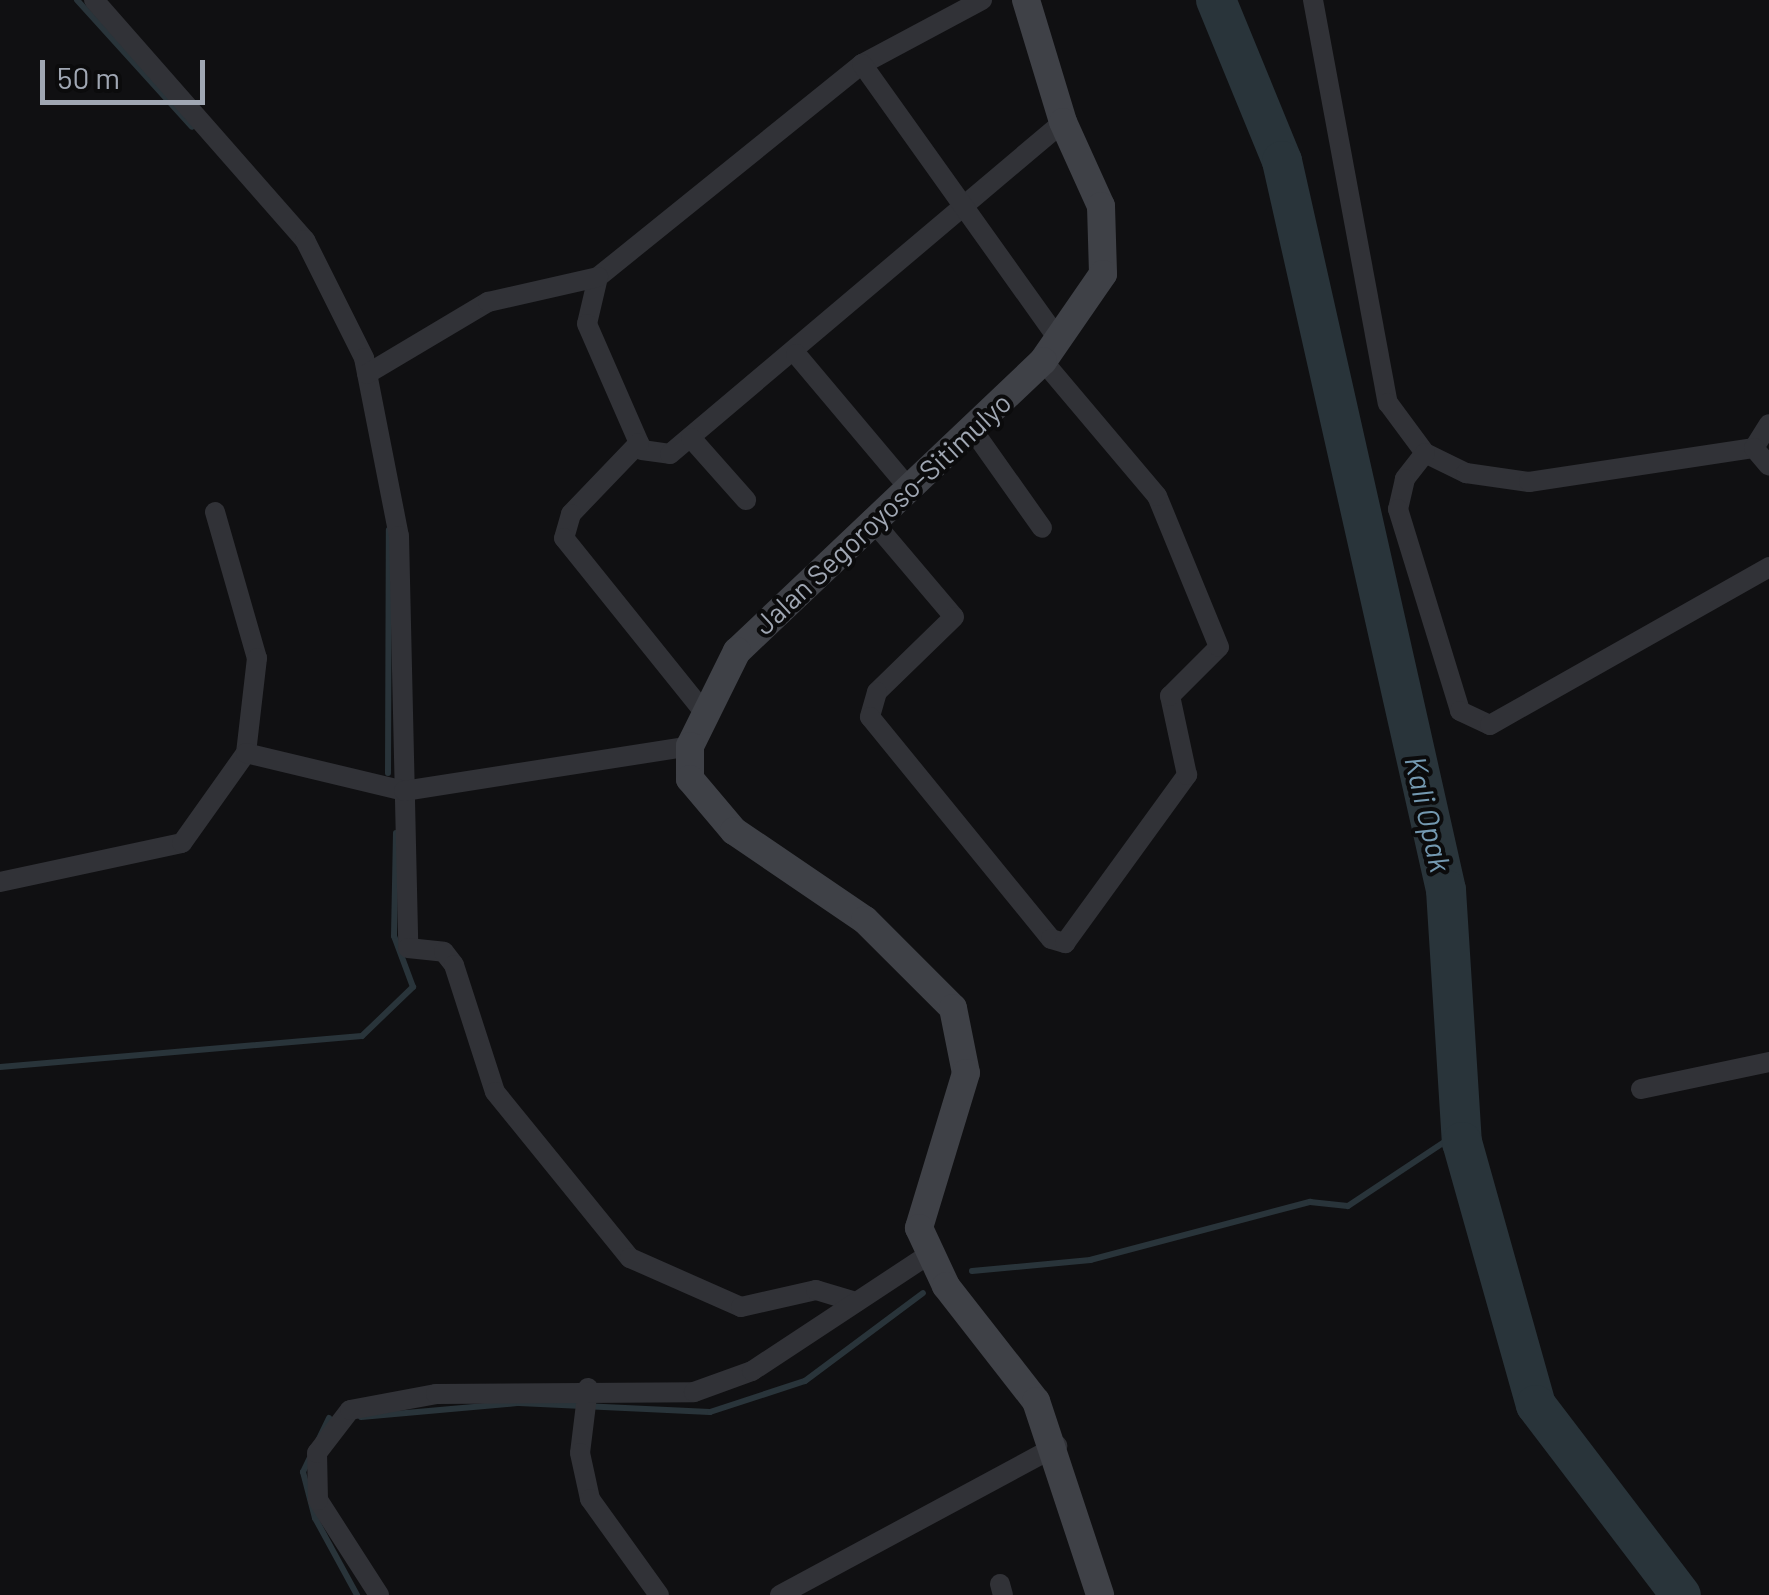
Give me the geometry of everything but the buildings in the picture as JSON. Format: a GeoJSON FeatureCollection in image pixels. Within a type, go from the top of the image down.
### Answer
{"type":"FeatureCollection","features":[{"type":"Feature","properties":{"kind":"main road","name":"Jalan Segoroyoso-Sitimulyo"},"geometry":{"type":"LineString","coordinates":[[928,1255],[922,1199],[966,1073],[954,1008],[864,920],[702,802],[690,780],[690,746],[703,710],[737,651],[871,519],[1052,352],[1102,274],[1108,240],[1063,122],[1026,0]]}},
{"type":"Feature","properties":{"kind":"main road"},"geometry":{"type":"LineString","coordinates":[[928,1255],[1012,1365],[1057,1446],[1100,1595]]}},
{"type":"Feature","properties":{"kind":"street"},"geometry":{"type":"LineString","coordinates":[[94,0],[305,240],[350,315],[367,374],[399,536],[408,948],[444,952],[454,965],[496,1092],[601,1232],[655,1276],[740,1306],[816,1290],[856,1302]]}},
{"type":"Feature","properties":{"kind":"street"},"geometry":{"type":"LineString","coordinates":[[367,374],[488,302],[598,277],[862,64],[982,0]]}},
{"type":"Feature","properties":{"kind":"street"},"geometry":{"type":"LineString","coordinates":[[1313,0],[1388,403],[1425,454],[1466,473],[1530,482],[1754,448],[1769,424]]}},
{"type":"Feature","properties":{"kind":"street"},"geometry":{"type":"LineString","coordinates":[[862,64],[969,204],[1052,352],[1157,496],[1219,647],[1170,696],[1187,775],[1065,944],[1051,939],[870,717],[877,692],[954,617],[871,519]]}},
{"type":"Feature","properties":{"kind":"street"},"geometry":{"type":"LineString","coordinates":[[598,277],[588,324],[639,443],[660,458],[796,354],[1063,122]]}},
{"type":"Feature","properties":{"kind":"street"},"geometry":{"type":"LineString","coordinates":[[796,354],[908,487]]}},
{"type":"Feature","properties":{"kind":"street"},"geometry":{"type":"LineString","coordinates":[[972,429],[1042,528]]}},
{"type":"Feature","properties":{"kind":"street"},"geometry":{"type":"LineString","coordinates":[[690,438],[746,500]]}},
{"type":"Feature","properties":{"kind":"street"},"geometry":{"type":"LineString","coordinates":[[639,443],[571,514],[564,538],[703,710]]}},
{"type":"Feature","properties":{"kind":"street"},"geometry":{"type":"LineString","coordinates":[[1754,448],[1769,466]]}},
{"type":"Feature","properties":{"kind":"street"},"geometry":{"type":"LineString","coordinates":[[1425,454],[1405,480],[1398,510],[1460,711],[1490,726],[1769,567]]}},
{"type":"Feature","properties":{"kind":"street"},"geometry":{"type":"LineString","coordinates":[[0,882],[182,844],[246,754],[257,658],[215,512]]}},
{"type":"Feature","properties":{"kind":"street"},"geometry":{"type":"LineString","coordinates":[[246,754],[404,791],[690,746]]}},
{"type":"Feature","properties":{"kind":"street"},"geometry":{"type":"LineString","coordinates":[[1641,1089],[1769,1062]]}},
{"type":"Feature","properties":{"kind":"street"},"geometry":{"type":"LineString","coordinates":[[378,1595],[318,1500],[317,1454],[331,1428],[376,1402],[694,1392],[726,1383],[928,1255]]}},
{"type":"Feature","properties":{"kind":"street"},"geometry":{"type":"LineString","coordinates":[[586,1393],[581,1422],[594,1510],[659,1595]]}},
{"type":"Feature","properties":{"kind":"street"},"geometry":{"type":"LineString","coordinates":[[780,1595],[1057,1446]]}},
{"type":"Feature","properties":{"kind":"waterway"},"geometry":{"type":"LineString","coordinates":[[77,0],[192,127]]}},
{"type":"Feature","properties":{"kind":"waterway","name":"Kali Opak"},"geometry":{"type":"LineString","coordinates":[[1216,0],[1282,161],[1446,890],[1462,1142],[1536,1405],[1681,1595]]}},
{"type":"Feature","properties":{"kind":"waterway"},"geometry":{"type":"LineString","coordinates":[[388,773],[389,530]]}},
{"type":"Feature","properties":{"kind":"waterway"},"geometry":{"type":"LineString","coordinates":[[0,1067],[362,1036],[413,987],[394,936],[396,833]]}},
{"type":"Feature","properties":{"kind":"waterway"},"geometry":{"type":"LineString","coordinates":[[972,1271],[1090,1260],[1310,1202],[1348,1206],[1461,1131]]}},
{"type":"Feature","properties":{"kind":"waterway"},"geometry":{"type":"LineString","coordinates":[[361,1417],[519,1403],[710,1412],[805,1381],[923,1293]]}},
{"type":"Feature","properties":{"kind":"waterway"},"geometry":{"type":"LineString","coordinates":[[329,1418],[303,1472],[315,1518],[357,1595]]}}]}
